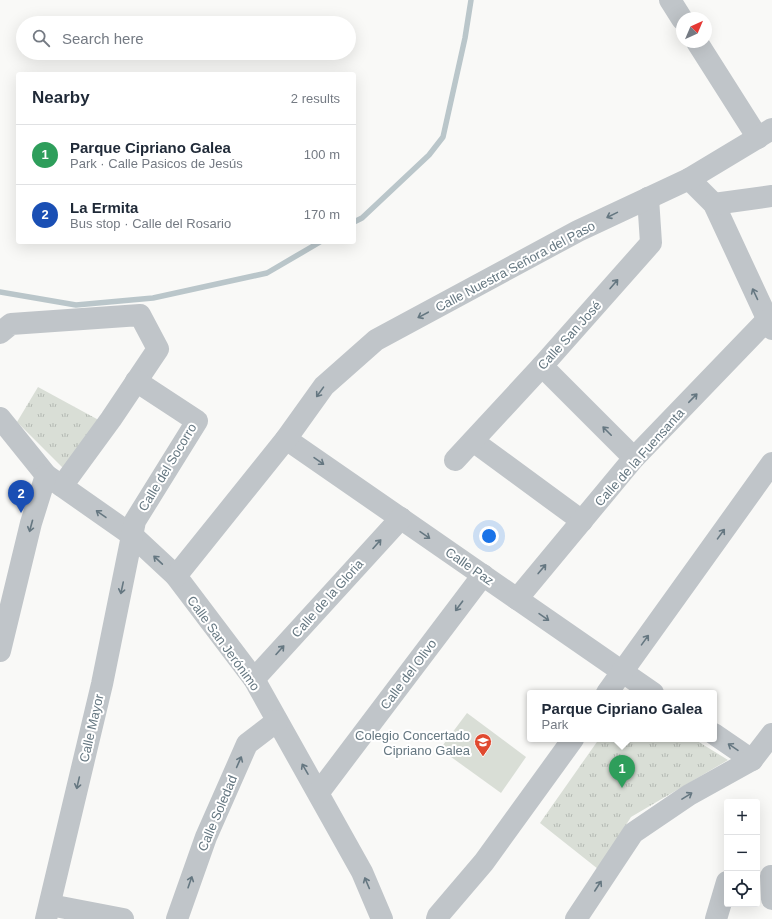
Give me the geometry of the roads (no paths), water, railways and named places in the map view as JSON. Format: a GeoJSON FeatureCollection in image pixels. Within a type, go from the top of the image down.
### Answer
{"type":"FeatureCollection","features":[{"type":"Feature","properties":{"kind":"street"},"geometry":{"type":"LineString","coordinates":[[670,0],[678,12]]}},
{"type":"Feature","properties":{"kind":"street"},"geometry":{"type":"LineString","coordinates":[[701,48],[765,134]]}},
{"type":"Feature","properties":{"kind":"street","name":"Calle Nuestra Señora del Paso"},"geometry":{"type":"LineString","coordinates":[[176,576],[286,439],[324,386],[376,340],[578,231],[689,179],[765,134]]}},
{"type":"Feature","properties":{"kind":"street"},"geometry":{"type":"LineString","coordinates":[[689,179],[714,204],[770,325]]}},
{"type":"Feature","properties":{"kind":"street"},"geometry":{"type":"LineString","coordinates":[[714,204],[772,196]]}},
{"type":"Feature","properties":{"kind":"street","name":"Calle San José"},"geometry":{"type":"LineString","coordinates":[[455,460],[542,366],[651,243],[648,198]]}},
{"type":"Feature","properties":{"kind":"street"},"geometry":{"type":"LineString","coordinates":[[0,333],[11,324],[140,315],[158,349],[111,419],[54,481],[31,523],[0,651]]}},
{"type":"Feature","properties":{"kind":"street","name":"Calle de la Fuensanta"},"geometry":{"type":"LineString","coordinates":[[517,599],[634,458],[770,325]]}},
{"type":"Feature","properties":{"kind":"street"},"geometry":{"type":"LineString","coordinates":[[542,366],[634,458]]}},
{"type":"Feature","properties":{"kind":"street","name":"Calle del Socorro"},"geometry":{"type":"LineString","coordinates":[[133,536],[135,521],[197,422],[136,381]]}},
{"type":"Feature","properties":{"kind":"street","name":"Calle San Jerónimo"},"geometry":{"type":"LineString","coordinates":[[0,418],[54,481],[133,536],[176,576],[254,679],[362,872],[382,919]]}},
{"type":"Feature","properties":{"kind":"street","name":"Calle Paz"},"geometry":{"type":"LineString","coordinates":[[286,439],[650,690]]}},
{"type":"Feature","properties":{"kind":"street"},"geometry":{"type":"LineString","coordinates":[[472,441],[582,521]]}},
{"type":"Feature","properties":{"kind":"street"},"geometry":{"type":"LineString","coordinates":[[608,690],[772,463]]}},
{"type":"Feature","properties":{"kind":"street","name":"Calle de la Gloria"},"geometry":{"type":"LineString","coordinates":[[254,679],[401,518]]}},
{"type":"Feature","properties":{"kind":"street","name":"Calle Mayor"},"geometry":{"type":"LineString","coordinates":[[48,912],[102,684],[133,536]]}},
{"type":"Feature","properties":{"kind":"street","name":"Calle del Olivo"},"geometry":{"type":"LineString","coordinates":[[318,792],[483,575]]}},
{"type":"Feature","properties":{"kind":"street","name":"Calle Soledad"},"geometry":{"type":"LineString","coordinates":[[177,919],[206,836],[247,744],[277,721]]}},
{"type":"Feature","properties":{"kind":"street"},"geometry":{"type":"LineString","coordinates":[[576,919],[633,833],[689,795],[752,760],[772,734]]}},
{"type":"Feature","properties":{"kind":"street"},"geometry":{"type":"LineString","coordinates":[[717,736],[752,760]]}},
{"type":"Feature","properties":{"kind":"street"},"geometry":{"type":"LineString","coordinates":[[438,919],[438,916],[484,862],[571,742]]}},
{"type":"Feature","properties":{"kind":"street"},"geometry":{"type":"LineString","coordinates":[[767,875],[772,899]]}},
{"type":"Feature","properties":{"kind":"street"},"geometry":{"type":"LineString","coordinates":[[716,919],[724,892]]}},
{"type":"Feature","properties":{"kind":"street"},"geometry":{"type":"LineString","coordinates":[[48,912],[123,919]]}},
{"type":"Feature","properties":{"kind":"waterway"},"geometry":{"type":"LineString","coordinates":[[356,221],[362,218],[429,155],[443,137],[465,38],[471,0]]}},
{"type":"Feature","properties":{"kind":"waterway"},"geometry":{"type":"LineString","coordinates":[[0,292],[76,305],[153,298],[267,273],[317,244]]}},
{"type":"Feature","properties":{"kind":"place","name":"La Ermita"},"geometry":{"type":"Point","coordinates":[21,513]}},
{"type":"Feature","properties":{"kind":"place","name":"Colegio Concertado Cipriano Galea"},"geometry":{"type":"Point","coordinates":[483,757]}},
{"type":"Feature","properties":{"kind":"place","name":"Parque Cipriano Galea"},"geometry":{"type":"Point","coordinates":[622,788]}}]}
